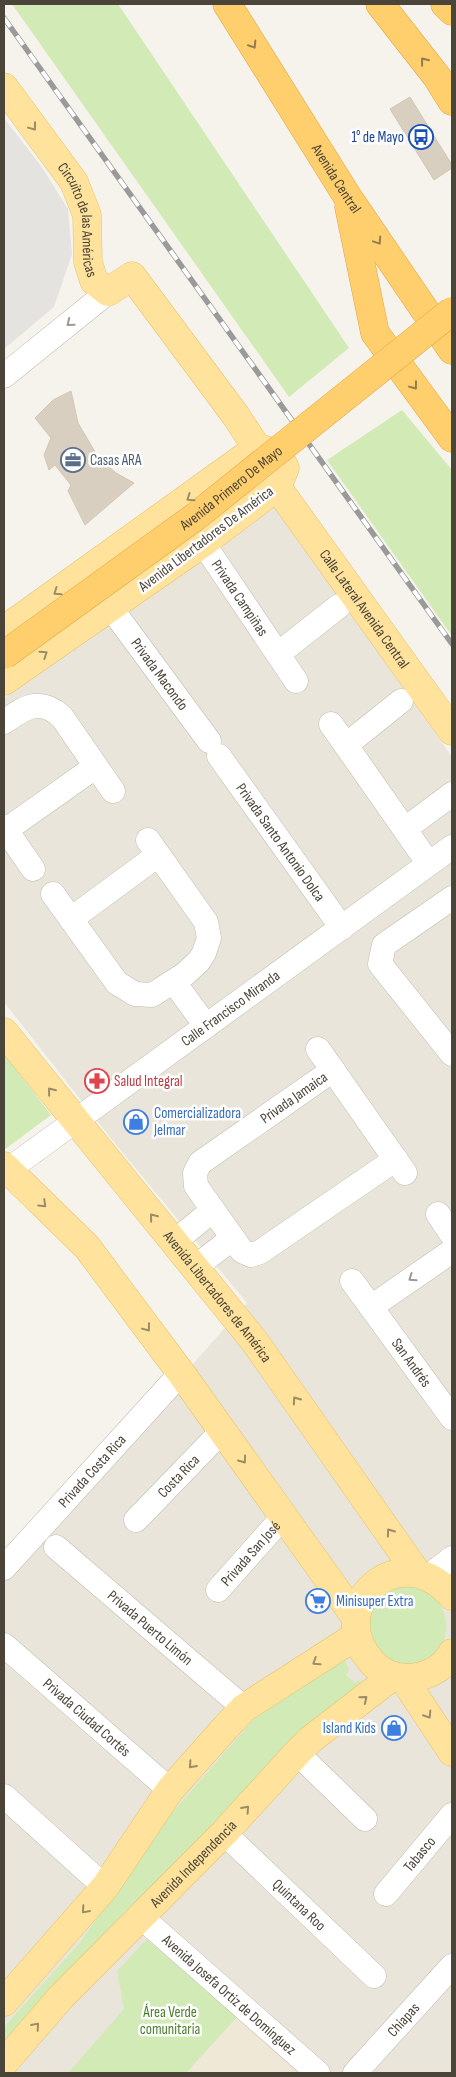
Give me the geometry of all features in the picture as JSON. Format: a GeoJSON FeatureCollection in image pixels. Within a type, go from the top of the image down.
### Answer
{"type":"FeatureCollection","features":[{"type":"Feature","properties":{"kind":"highway","name":"Avenida Central"},"geometry":{"type":"LineString","coordinates":[[228,4],[347,196],[452,350]]}},
{"type":"Feature","properties":{"kind":"highway"},"geometry":{"type":"LineString","coordinates":[[380,4],[437,77],[452,101]]}},
{"type":"Feature","properties":{"kind":"highway"},"geometry":{"type":"LineString","coordinates":[[445,4],[452,11]]}},
{"type":"Feature","properties":{"kind":"highway"},"geometry":{"type":"LineString","coordinates":[[347,196],[375,333],[452,438]]}},
{"type":"Feature","properties":{"kind":"highway","name":"Avenida Primero De Mayo"},"geometry":{"type":"LineString","coordinates":[[4,655],[195,517],[452,311]]}},
{"type":"Feature","properties":{"kind":"main road","name":"Circuito de las Américas"},"geometry":{"type":"LineString","coordinates":[[4,88],[74,182],[87,215],[88,262],[94,281],[108,292]]}},
{"type":"Feature","properties":{"kind":"main road"},"geometry":{"type":"LineString","coordinates":[[4,630],[257,448],[236,416],[132,276],[108,292]]}},
{"type":"Feature","properties":{"kind":"main road","name":"Avenida Libertadores De América"},"geometry":{"type":"LineString","coordinates":[[4,681],[203,543],[277,487],[285,468],[281,460],[274,453],[257,448]]}},
{"type":"Feature","properties":{"kind":"main road","name":"Calle Lateral Avenida Central"},"geometry":{"type":"LineString","coordinates":[[277,487],[452,731]]}},
{"type":"Feature","properties":{"kind":"main road","name":"Avenida Libertadores de América"},"geometry":{"type":"LineString","coordinates":[[4,1032],[255,1342],[423,1574],[442,1584],[452,1596]]}},
{"type":"Feature","properties":{"kind":"main road"},"geometry":{"type":"LineString","coordinates":[[6,1168],[86,1247],[181,1372],[283,1517],[356,1627],[363,1653],[376,1667],[398,1677],[416,1677],[429,1674],[440,1666],[452,1653]]}},
{"type":"Feature","properties":{"kind":"main road"},"geometry":{"type":"LineString","coordinates":[[4,2002],[104,1887],[170,1790],[244,1708],[356,1627],[364,1595],[382,1579],[393,1574],[423,1574]]}},
{"type":"Feature","properties":{"kind":"main road"},"geometry":{"type":"LineString","coordinates":[[398,1677],[452,1752]]}},
{"type":"Feature","properties":{"kind":"main road","name":"Avenida Independencia"},"geometry":{"type":"LineString","coordinates":[[4,2063],[61,1997],[224,1833],[310,1740],[398,1677]]}},
{"type":"Feature","properties":{"kind":"street","name":"Circuito de las Américas"},"geometry":{"type":"LineString","coordinates":[[4,376],[108,292]]}},
{"type":"Feature","properties":{"kind":"street","name":"Privada Campiñas"},"geometry":{"type":"LineString","coordinates":[[203,543],[296,681]]}},
{"type":"Feature","properties":{"kind":"street"},"geometry":{"type":"LineString","coordinates":[[278,654],[339,606]]}},
{"type":"Feature","properties":{"kind":"street","name":"Privada Macondo"},"geometry":{"type":"LineString","coordinates":[[111,608],[214,749]]}},
{"type":"Feature","properties":{"kind":"street"},"geometry":{"type":"LineString","coordinates":[[346,744],[401,701]]}},
{"type":"Feature","properties":{"kind":"street"},"geometry":{"type":"LineString","coordinates":[[4,720],[25,708],[45,706],[54,709],[62,716],[112,791]]}},
{"type":"Feature","properties":{"kind":"street"},"geometry":{"type":"LineString","coordinates":[[331,724],[405,829],[444,859]]}},
{"type":"Feature","properties":{"kind":"street","name":"Privada Santo Antonio Dolca"},"geometry":{"type":"LineString","coordinates":[[214,749],[342,928]]}},
{"type":"Feature","properties":{"kind":"street"},"geometry":{"type":"LineString","coordinates":[[33,869],[5,829],[95,767]]}},
{"type":"Feature","properties":{"kind":"street"},"geometry":{"type":"LineString","coordinates":[[405,829],[452,794]]}},
{"type":"Feature","properties":{"kind":"street"},"geometry":{"type":"LineString","coordinates":[[53,894],[117,983],[129,991],[142,995],[152,995],[180,978],[204,953],[209,938],[206,922],[153,848],[71,919]]}},
{"type":"Feature","properties":{"kind":"street","name":"Calle Francisco Miranda"},"geometry":{"type":"LineString","coordinates":[[6,1168],[75,1121],[342,928],[444,859]]}},
{"type":"Feature","properties":{"kind":"street"},"geometry":{"type":"LineString","coordinates":[[452,898],[384,945],[380,964],[452,1054]]}},
{"type":"Feature","properties":{"kind":"street"},"geometry":{"type":"LineString","coordinates":[[180,978],[212,1022]]}},
{"type":"Feature","properties":{"kind":"street","name":"Privada Jamaica"},"geometry":{"type":"LineString","coordinates":[[318,1049],[333,1070],[401,1166],[260,1252],[250,1255],[242,1251],[196,1186],[194,1173],[200,1163],[333,1070]]}},
{"type":"Feature","properties":{"kind":"street"},"geometry":{"type":"LineString","coordinates":[[174,1242],[214,1210]]}},
{"type":"Feature","properties":{"kind":"street"},"geometry":{"type":"LineString","coordinates":[[438,1214],[452,1235]]}},
{"type":"Feature","properties":{"kind":"street"},"geometry":{"type":"LineString","coordinates":[[194,1268],[233,1238]]}},
{"type":"Feature","properties":{"kind":"street"},"geometry":{"type":"LineString","coordinates":[[371,1307],[452,1251]]}},
{"type":"Feature","properties":{"kind":"street","name":"San Andrés"},"geometry":{"type":"LineString","coordinates":[[352,1281],[452,1418]]}},
{"type":"Feature","properties":{"kind":"street","name":"Privada Costa Rica"},"geometry":{"type":"LineString","coordinates":[[4,1568],[181,1372]]}},
{"type":"Feature","properties":{"kind":"street","name":"Costa Rica"},"geometry":{"type":"LineString","coordinates":[[136,1520],[222,1431]]}},
{"type":"Feature","properties":{"kind":"street","name":"Privada San José"},"geometry":{"type":"LineString","coordinates":[[218,1590],[283,1517]]}},
{"type":"Feature","properties":{"kind":"street","name":"Privada Puerto Limón"},"geometry":{"type":"LineString","coordinates":[[56,1547],[244,1708]]}},
{"type":"Feature","properties":{"kind":"street"},"geometry":{"type":"LineString","coordinates":[[423,1574],[452,1558]]}},
{"type":"Feature","properties":{"kind":"street","name":"Privada Ciudad Cortés"},"geometry":{"type":"LineString","coordinates":[[4,1645],[170,1790]]}},
{"type":"Feature","properties":{"kind":"street"},"geometry":{"type":"LineString","coordinates":[[297,1754],[365,1819]]}},
{"type":"Feature","properties":{"kind":"street"},"geometry":{"type":"LineString","coordinates":[[4,1796],[104,1887]]}},
{"type":"Feature","properties":{"kind":"street","name":"Tabasco"},"geometry":{"type":"LineString","coordinates":[[386,1894],[452,1815]]}},
{"type":"Feature","properties":{"kind":"street","name":"Quintana Roo"},"geometry":{"type":"LineString","coordinates":[[224,1833],[374,1976]]}},
{"type":"Feature","properties":{"kind":"street","name":"Avenida Josefa Ortiz de Domínguez"},"geometry":{"type":"LineString","coordinates":[[140,1916],[318,2073]]}},
{"type":"Feature","properties":{"kind":"street","name":"Chiapas"},"geometry":{"type":"LineString","coordinates":[[355,2073],[452,1966]]}},
{"type":"Feature","properties":{"kind":"shaded area"},"geometry":{"type":"Polygon","coordinates":[[[4,118],[41,166],[68,209],[72,254],[54,307],[4,349],[4,118]]]}},
{"type":"Feature","properties":{"kind":"shaded area"},"geometry":{"type":"Polygon","coordinates":[[[274,505],[452,757],[452,2073],[4,2073],[4,1577],[247,1303],[113,1141],[4,1002],[4,698],[274,505]]]}},
{"type":"Feature","properties":{"kind":"shaded area"},"geometry":{"type":"Polygon","coordinates":[[[237,2017],[297,2073],[186,2073],[237,2017]]]}},
{"type":"Feature","properties":{"kind":"green space"},"geometry":{"type":"Polygon","coordinates":[[[12,4],[118,4],[349,348],[289,397],[12,4]]]}},
{"type":"Feature","properties":{"kind":"green space"},"geometry":{"type":"Polygon","coordinates":[[[402,410],[452,470],[452,636],[327,460],[402,410]]]}},
{"type":"Feature","properties":{"kind":"green space"},"geometry":{"type":"Polygon","coordinates":[[[4,1054],[51,1115],[4,1150],[4,1054]]]}},
{"type":"Feature","properties":{"kind":"green space"},"geometry":{"type":"Polygon","coordinates":[[[414,1586],[425,1591],[440,1605],[446,1623],[446,1633],[443,1644],[435,1656],[410,1668],[394,1664],[383,1658],[370,1641],[369,1623],[373,1606],[383,1595],[397,1588],[414,1586]]]}},
{"type":"Feature","properties":{"kind":"green space"},"geometry":{"type":"Polygon","coordinates":[[[341,1652],[349,1670],[346,1675],[355,1683],[360,1680],[367,1691],[174,1869],[127,1909],[4,2041],[4,2027],[79,1944],[164,1822],[260,1712],[341,1652]]]}},
{"type":"Feature","properties":{"kind":"green space","name":"Área Verde comunitaria"},"geometry":{"type":"Polygon","coordinates":[[[149,1937],[237,2017],[186,2073],[68,2073],[124,2009],[117,1971],[149,1937]]]}},
{"type":"Feature","properties":{"kind":"building","name":"1° de Mayo"},"geometry":{"type":"Polygon","coordinates":[[[410,97],[452,165],[452,168],[434,180],[390,109],[410,97]]]}},
{"type":"Feature","properties":{"kind":"building","name":"Casas ARA"},"geometry":{"type":"Polygon","coordinates":[[[71,391],[78,423],[98,457],[116,473],[134,483],[85,525],[68,491],[71,485],[55,465],[49,470],[44,455],[51,438],[35,418],[53,400],[71,391]]]}},
{"type":"Feature","properties":{"kind":"railway"},"geometry":{"type":"LineString","coordinates":[[4,18],[452,644]]}},
{"type":"Feature","properties":{"kind":"place","name":"1° de Mayo"},"geometry":{"type":"Point","coordinates":[421,137]}},
{"type":"Feature","properties":{"kind":"place","name":"Casas ARA"},"geometry":{"type":"Point","coordinates":[73,460]}},
{"type":"Feature","properties":{"kind":"place","name":"Salud Integral"},"geometry":{"type":"Point","coordinates":[97,1081]}},
{"type":"Feature","properties":{"kind":"place","name":"Comercializadora Jelmar"},"geometry":{"type":"Point","coordinates":[136,1122]}},
{"type":"Feature","properties":{"kind":"place","name":"Minisuper Extra"},"geometry":{"type":"Point","coordinates":[318,1601]}},
{"type":"Feature","properties":{"kind":"place","name":"Island Kids"},"geometry":{"type":"Point","coordinates":[394,1728]}}]}
